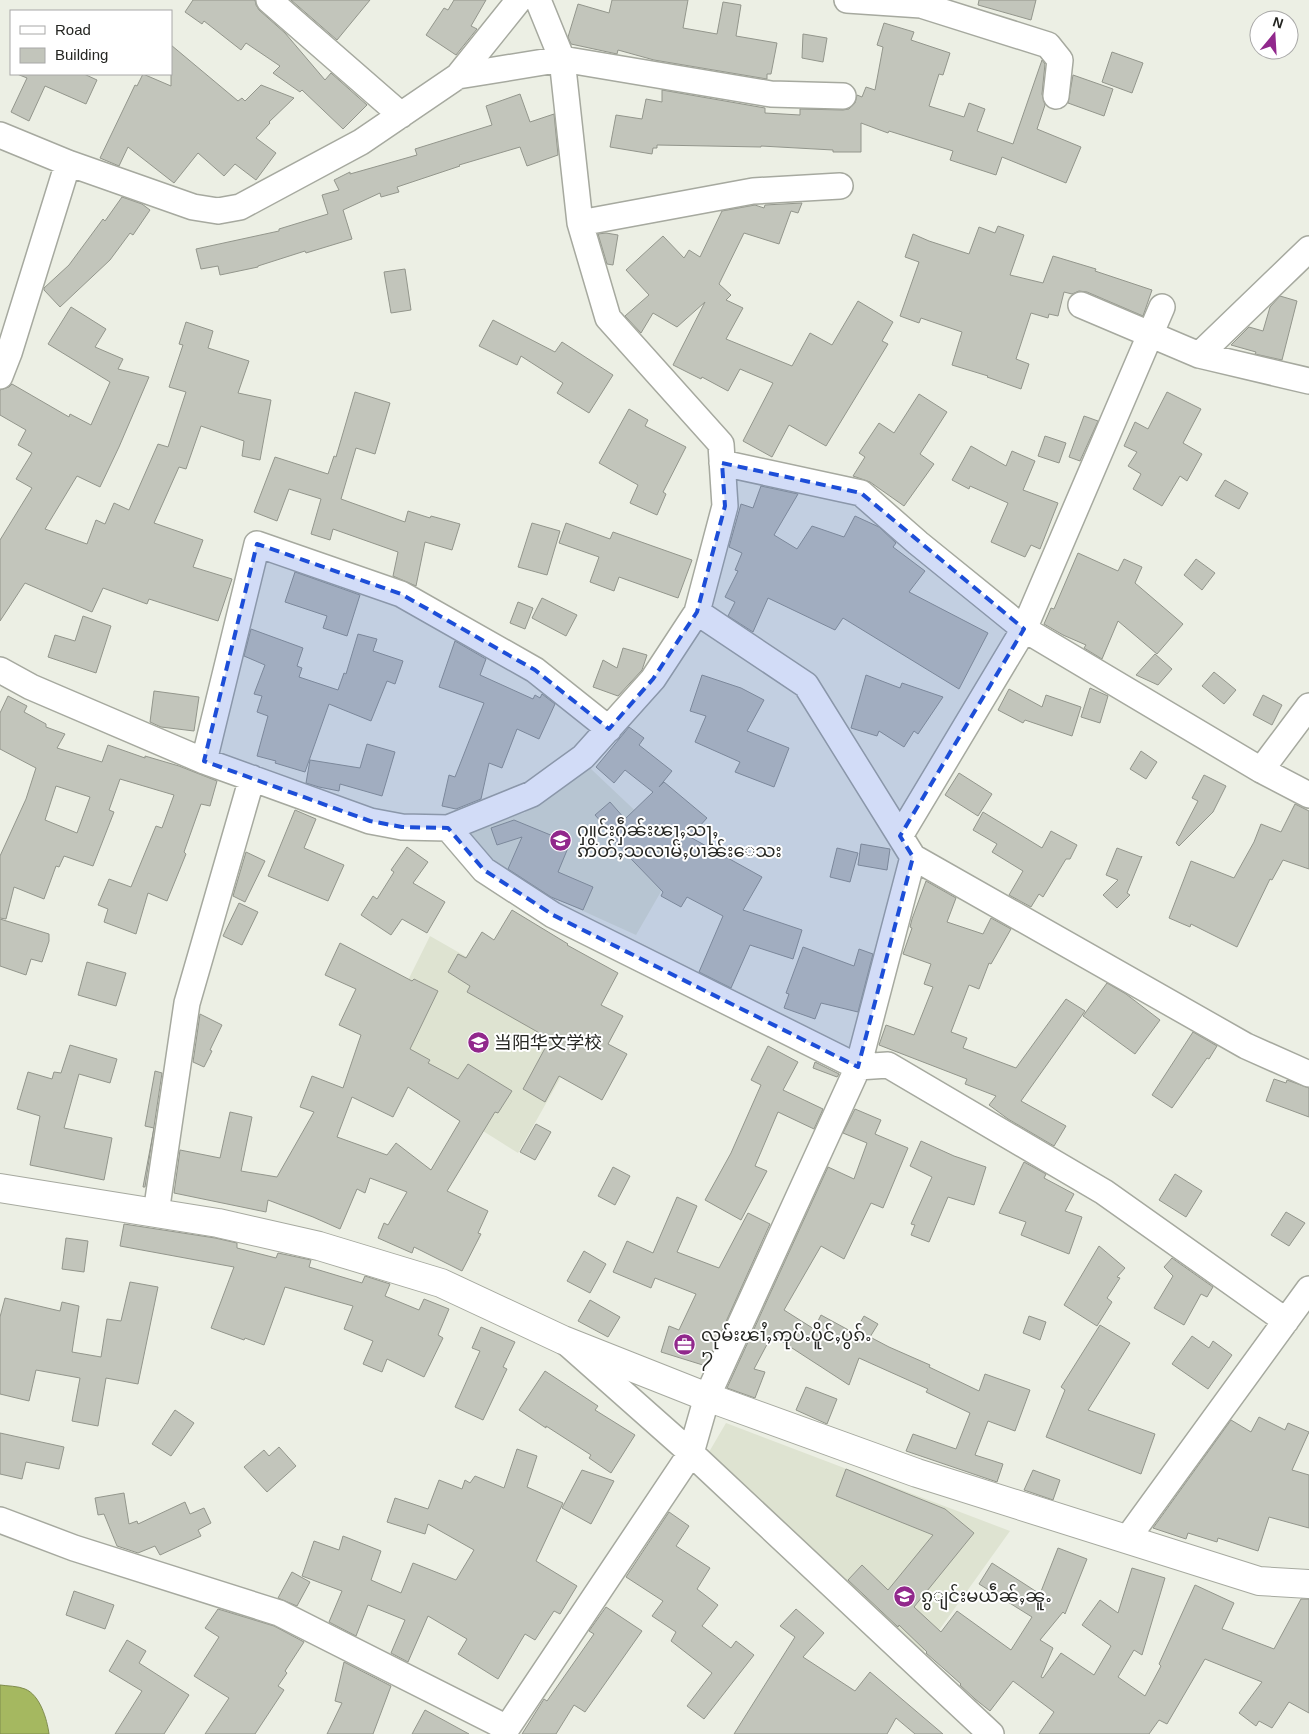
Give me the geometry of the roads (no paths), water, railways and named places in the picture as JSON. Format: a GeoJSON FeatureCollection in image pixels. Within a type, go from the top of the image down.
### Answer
{"type":"FeatureCollection","features":[{"type":"Feature","properties":{"kind":"street"},"geometry":{"type":"LineString","coordinates":[[268,0],[401,115]]}},
{"type":"Feature","properties":{"kind":"street"},"geometry":{"type":"LineString","coordinates":[[847,0],[921,6],[1048,45],[1060,60],[1056,96]]}},
{"type":"Feature","properties":{"kind":"street"},"geometry":{"type":"LineString","coordinates":[[0,135],[68,163],[194,207],[218,211],[240,207],[361,142],[458,76],[539,2],[562,59],[580,224],[608,318],[720,444],[724,506],[697,612],[653,680],[583,757],[532,794],[448,828],[402,827],[370,821],[204,761],[31,687],[0,670]]}},
{"type":"Feature","properties":{"kind":"street"},"geometry":{"type":"LineString","coordinates":[[458,76],[562,59],[771,94],[843,96]]}},
{"type":"Feature","properties":{"kind":"street"},"geometry":{"type":"LineString","coordinates":[[0,376],[10,353],[68,163]]}},
{"type":"Feature","properties":{"kind":"street"},"geometry":{"type":"LineString","coordinates":[[580,224],[752,191],[840,186]]}},
{"type":"Feature","properties":{"kind":"street"},"geometry":{"type":"LineString","coordinates":[[1199,355],[1309,249]]}},
{"type":"Feature","properties":{"kind":"street"},"geometry":{"type":"LineString","coordinates":[[1081,305],[1199,355],[1309,381]]}},
{"type":"Feature","properties":{"kind":"street"},"geometry":{"type":"LineString","coordinates":[[0,1520],[74,1548],[279,1613],[505,1731],[691,1453],[707,1397],[858,1067],[907,846],[1024,629],[1162,307]]}},
{"type":"Feature","properties":{"kind":"street"},"geometry":{"type":"LineString","coordinates":[[722,463],[861,493],[918,543],[1024,629],[1261,770],[1309,796]]}},
{"type":"Feature","properties":{"kind":"street"},"geometry":{"type":"LineString","coordinates":[[204,761],[256,544],[402,594],[536,670],[609,729]]}},
{"type":"Feature","properties":{"kind":"street"},"geometry":{"type":"LineString","coordinates":[[697,612],[806,685],[907,846],[1246,1046],[1309,1074]]}},
{"type":"Feature","properties":{"kind":"street"},"geometry":{"type":"LineString","coordinates":[[1261,770],[1309,706]]}},
{"type":"Feature","properties":{"kind":"street"},"geometry":{"type":"LineString","coordinates":[[156,1213],[187,1003],[252,778]]}},
{"type":"Feature","properties":{"kind":"street"},"geometry":{"type":"LineString","coordinates":[[448,828],[484,870],[553,915],[858,1067],[888,1065],[1096,1187],[1286,1321]]}},
{"type":"Feature","properties":{"kind":"street"},"geometry":{"type":"LineString","coordinates":[[0,1188],[218,1223],[319,1246],[441,1283],[563,1340],[707,1397],[917,1474],[1259,1581],[1309,1584]]}},
{"type":"Feature","properties":{"kind":"street"},"geometry":{"type":"LineString","coordinates":[[1127,1539],[1309,1289]]}},
{"type":"Feature","properties":{"kind":"street"},"geometry":{"type":"LineString","coordinates":[[563,1340],[691,1453],[991,1734]]}},
{"type":"Feature","properties":{"kind":"place","name":"ႁူင်းႁဵၼ်းၽႃႇသႃႇ ဢိတ်ႇသလၢမ်ႇပၢၼ်းေသး"},"geometry":{"type":"Point","coordinates":[561,840]}},
{"type":"Feature","properties":{"kind":"place","name":"当阳华文学校"},"geometry":{"type":"Point","coordinates":[478,1043]}},
{"type":"Feature","properties":{"kind":"place","name":"လုမ်းၽၢႆႇဢုပ်ႉပိူင်ႇပွၵ်ႉ ႒"},"geometry":{"type":"Point","coordinates":[685,1345]}},
{"type":"Feature","properties":{"kind":"place","name":"ၵွျင်းမယဵၼ်ႇၼူႉ"},"geometry":{"type":"Point","coordinates":[905,1596]}}]}
